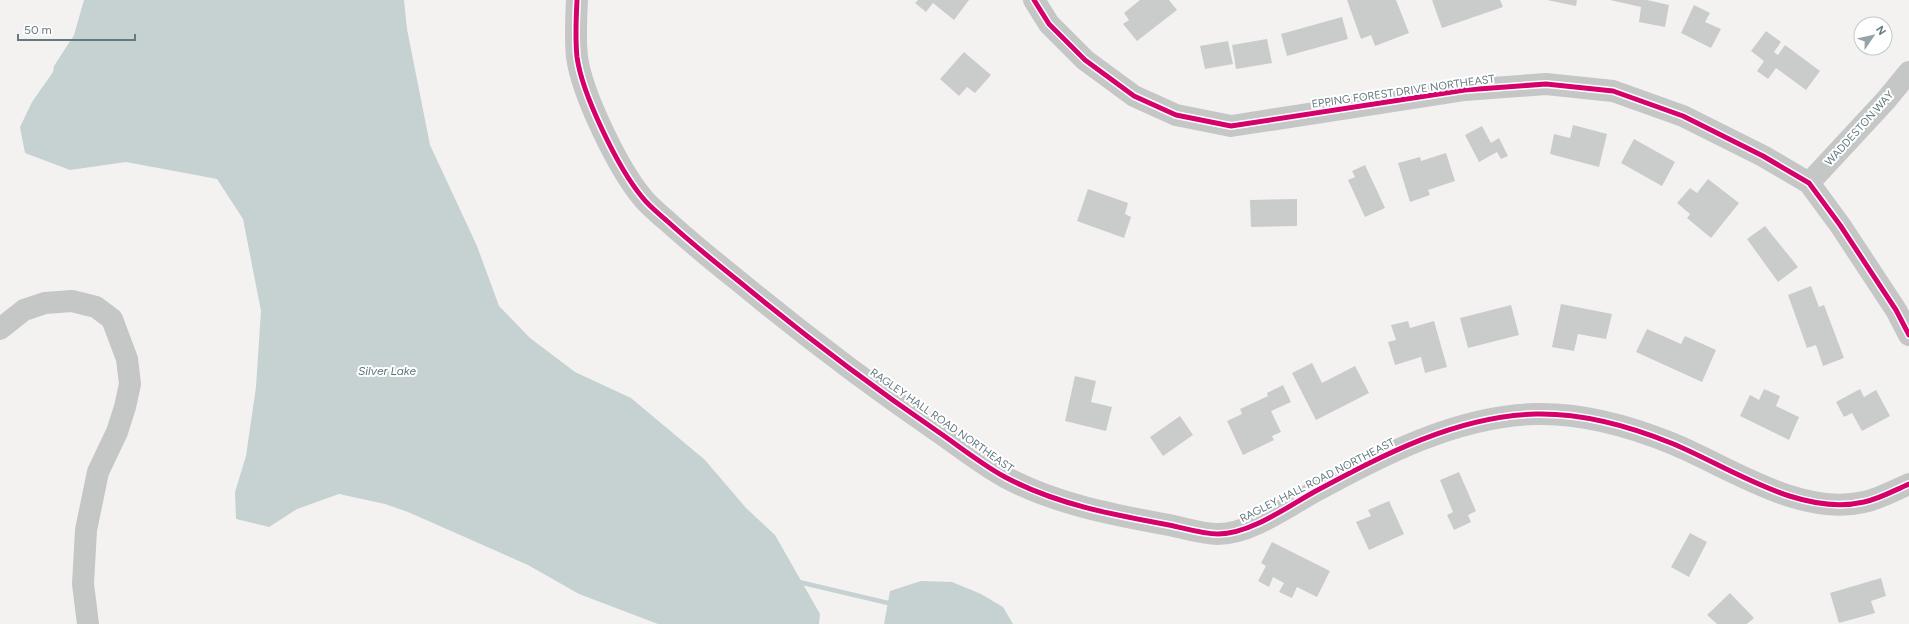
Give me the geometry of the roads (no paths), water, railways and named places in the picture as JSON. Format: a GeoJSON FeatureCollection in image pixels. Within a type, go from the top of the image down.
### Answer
{"type":"FeatureCollection","features":[{"type":"Feature","properties":{"kind":"street","name":"RAGLEY HALL ROAD NORTHEAST"},"geometry":{"type":"LineString","coordinates":[[577,0],[575,31],[578,62],[589,96],[611,149],[642,197],[680,233],[790,324],[917,417],[1002,476],[1040,493],[1117,516],[1218,534],[1247,529],[1360,468],[1412,443],[1452,428],[1490,419],[1536,414],[1594,418],[1634,430],[1673,444],[1763,486],[1799,498],[1833,505],[1864,502],[1909,484]]}},
{"type":"Feature","properties":{"kind":"street","name":"EPPING FOREST DRIVE NORTHEAST"},"geometry":{"type":"LineString","coordinates":[[1034,0],[1049,24],[1085,60],[1134,96],[1176,115],[1231,126],[1465,90],[1501,86],[1546,84],[1613,91],[1683,116],[1763,156],[1809,183],[1840,225],[1879,284],[1896,310],[1909,335]]}},
{"type":"Feature","properties":{"kind":"street","name":"WADDESTON WAY"},"geometry":{"type":"LineString","coordinates":[[1809,183],[1886,100],[1909,72]]}},
{"type":"Feature","properties":{"kind":"street"},"geometry":{"type":"LineString","coordinates":[[0,329],[24,310],[45,303],[72,301],[96,307],[112,319],[127,359],[130,384],[125,407],[117,432],[98,472],[86,530],[83,584],[88,624]]}},
{"type":"Feature","properties":{"kind":"water","name":"Silver Lake"},"geometry":{"type":"Polygon","coordinates":[[[84,0],[404,0],[407,29],[430,145],[477,246],[499,306],[530,338],[575,372],[631,398],[705,460],[746,508],[775,535],[820,614],[819,624],[658,624],[579,594],[528,565],[408,512],[385,504],[339,494],[297,509],[269,527],[236,519],[235,492],[246,456],[256,387],[261,311],[243,219],[217,179],[126,162],[70,170],[25,153],[20,127],[32,102],[53,72],[54,66],[74,35],[84,0]]]}},
{"type":"Feature","properties":{"kind":"water"},"geometry":{"type":"Polygon","coordinates":[[[921,581],[952,582],[981,594],[1003,607],[1013,624],[884,624],[890,591],[921,581]]]}},
{"type":"Feature","properties":{"kind":"waterway"},"geometry":{"type":"LineString","coordinates":[[799,582],[888,603]]}}]}
